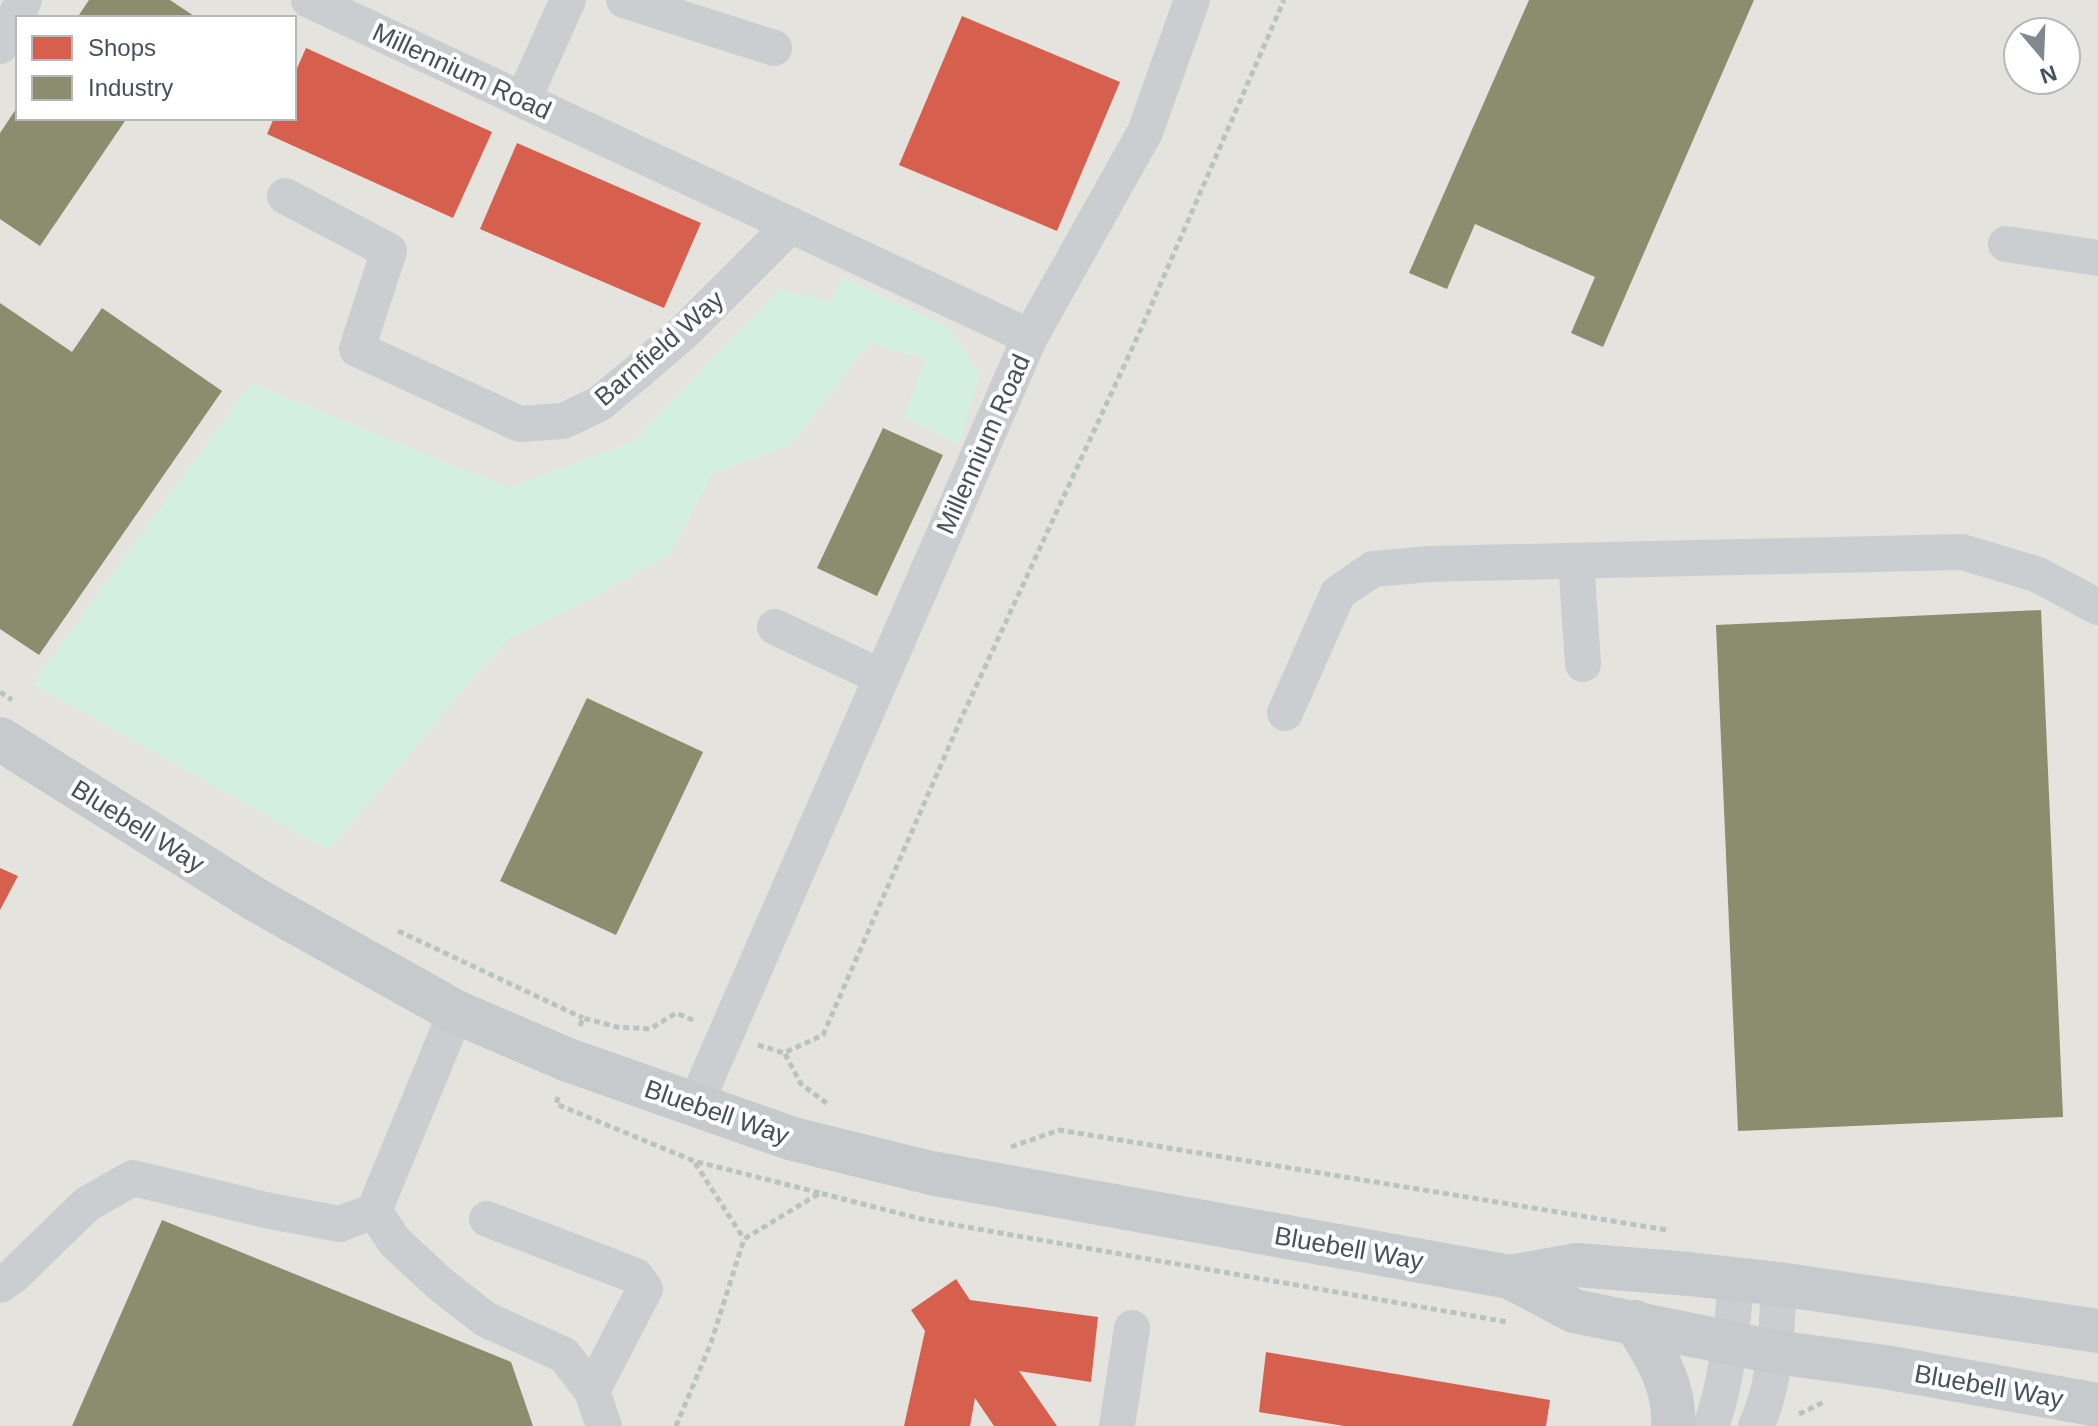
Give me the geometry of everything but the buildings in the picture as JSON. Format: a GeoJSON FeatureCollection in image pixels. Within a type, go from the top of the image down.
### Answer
{"type":"FeatureCollection","features":[{"type":"Feature","properties":{"kind":"main road","name":"Bluebell Way"},"geometry":{"type":"LineString","coordinates":[[6,720],[258,901],[456,1012],[568,1060],[793,1139],[931,1173],[1510,1277],[1574,1311],[1775,1352],[1885,1367],[2098,1405]]}},
{"type":"Feature","properties":{"kind":"main road","name":"Bluebell Way"},"geometry":{"type":"LineString","coordinates":[[1510,1277],[1577,1265],[1737,1279],[2098,1331]]}},
{"type":"Feature","properties":{"kind":"main road"},"geometry":{"type":"LineString","coordinates":[[1635,1322],[1651,1348],[1670,1392],[1673,1426]]}},
{"type":"Feature","properties":{"kind":"street"},"geometry":{"type":"LineString","coordinates":[[0,46],[24,0]]}},
{"type":"Feature","properties":{"kind":"street","name":"Millennium Road"},"geometry":{"type":"LineString","coordinates":[[309,0],[1030,337],[695,1105]]}},
{"type":"Feature","properties":{"kind":"street"},"geometry":{"type":"LineString","coordinates":[[523,100],[568,0]]}},
{"type":"Feature","properties":{"kind":"street"},"geometry":{"type":"LineString","coordinates":[[624,0],[774,48]]}},
{"type":"Feature","properties":{"kind":"street"},"geometry":{"type":"LineString","coordinates":[[1030,337],[1145,132],[1192,0]]}},
{"type":"Feature","properties":{"kind":"street","name":"Barnfield Way"},"geometry":{"type":"LineString","coordinates":[[285,196],[389,251],[357,349],[520,424],[563,421],[599,404],[685,331],[791,225]]}},
{"type":"Feature","properties":{"kind":"street"},"geometry":{"type":"LineString","coordinates":[[2006,244],[2098,258]]}},
{"type":"Feature","properties":{"kind":"street"},"geometry":{"type":"LineString","coordinates":[[1285,713],[1338,593],[1373,569],[1430,564],[1962,552],[2036,574],[2098,607]]}},
{"type":"Feature","properties":{"kind":"street"},"geometry":{"type":"LineString","coordinates":[[1576,561],[1583,664]]}},
{"type":"Feature","properties":{"kind":"street"},"geometry":{"type":"LineString","coordinates":[[775,627],[881,677]]}},
{"type":"Feature","properties":{"kind":"street"},"geometry":{"type":"LineString","coordinates":[[0,1285],[87,1204],[133,1178],[270,1211],[340,1224],[374,1211],[456,1012]]}},
{"type":"Feature","properties":{"kind":"street"},"geometry":{"type":"LineString","coordinates":[[374,1211],[395,1242],[439,1283],[485,1319],[564,1355],[592,1391],[604,1426]]}},
{"type":"Feature","properties":{"kind":"street"},"geometry":{"type":"LineString","coordinates":[[487,1219],[636,1276],[645,1289],[592,1391]]}},
{"type":"Feature","properties":{"kind":"street"},"geometry":{"type":"LineString","coordinates":[[1711,1426],[1719,1404],[1737,1279]]}},
{"type":"Feature","properties":{"kind":"street"},"geometry":{"type":"LineString","coordinates":[[1760,1418],[1772,1381],[1779,1284]]}},
{"type":"Feature","properties":{"kind":"street"},"geometry":{"type":"LineString","coordinates":[[1117,1426],[1132,1328]]}},
{"type":"Feature","properties":{"kind":"path"},"geometry":{"type":"LineString","coordinates":[[390,927],[583,1018],[617,1027],[650,1029],[676,1013],[724,1034],[784,1053],[823,1035],[961,719],[1141,329],[1284,0]]}},
{"type":"Feature","properties":{"kind":"path"},"geometry":{"type":"LineString","coordinates":[[0,692],[6,720]]}},
{"type":"Feature","properties":{"kind":"path"},"geometry":{"type":"LineString","coordinates":[[583,1018],[556,1104],[694,1161],[921,1219],[1518,1324]]}},
{"type":"Feature","properties":{"kind":"path"},"geometry":{"type":"LineString","coordinates":[[784,1053],[801,1084],[837,1111]]}},
{"type":"Feature","properties":{"kind":"path"},"geometry":{"type":"LineString","coordinates":[[999,1151],[1059,1130],[1672,1230]]}},
{"type":"Feature","properties":{"kind":"path"},"geometry":{"type":"LineString","coordinates":[[694,1161],[744,1239]]}},
{"type":"Feature","properties":{"kind":"path"},"geometry":{"type":"LineString","coordinates":[[676,1426],[711,1343],[744,1239],[820,1193]]}},
{"type":"Feature","properties":{"kind":"path"},"geometry":{"type":"LineString","coordinates":[[1760,1418],[1798,1415],[1834,1399]]}},
{"type":"Feature","properties":{"kind":"shaded area"},"geometry":{"type":"Polygon","coordinates":[[[0,0],[2098,0],[2098,1426],[0,1426],[0,0]]]}},
{"type":"Feature","properties":{"kind":"green space"},"geometry":{"type":"Polygon","coordinates":[[[843,277],[949,327],[980,376],[959,444],[903,416],[926,359],[869,343],[791,445],[712,474],[670,554],[590,599],[511,637],[466,685],[328,850],[33,684],[251,383],[509,488],[634,441],[780,289],[830,302],[843,277]]]}}]}
